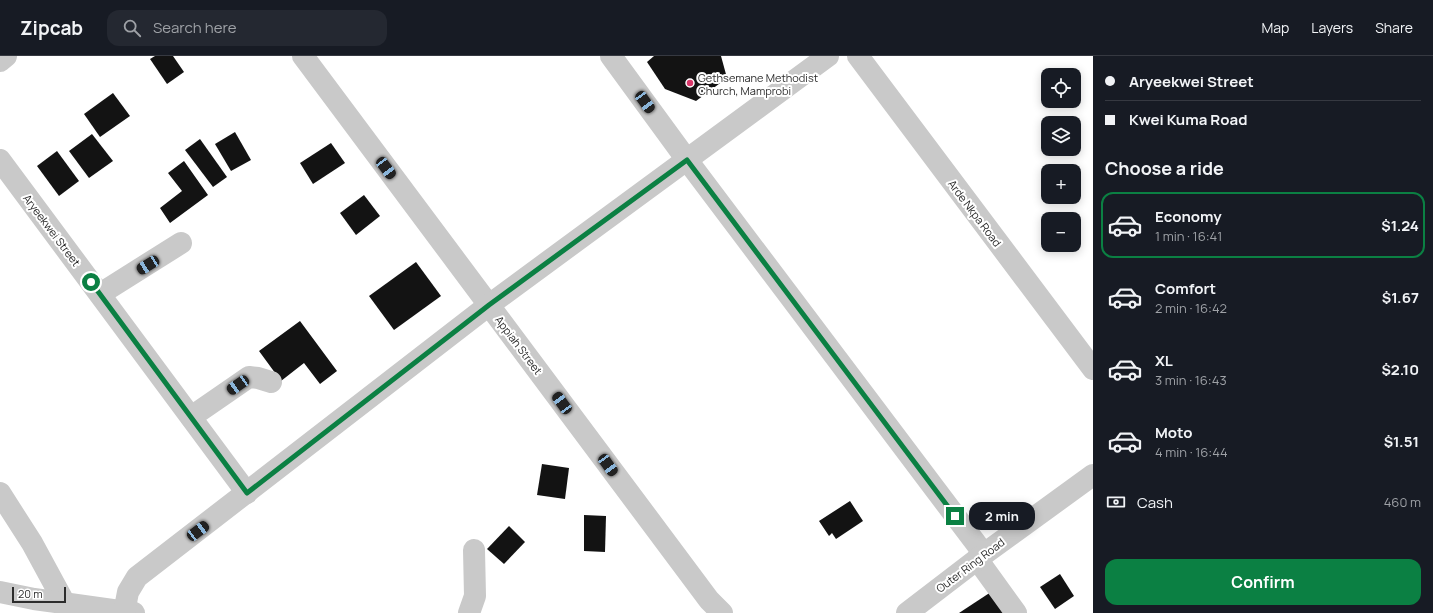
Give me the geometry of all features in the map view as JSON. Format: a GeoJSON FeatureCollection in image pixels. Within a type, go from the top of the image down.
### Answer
{"type":"FeatureCollection","features":[{"type":"Feature","properties":{"kind":"street"},"geometry":{"type":"LineString","coordinates":[[0,61],[6,56]]}},
{"type":"Feature","properties":{"kind":"street","name":"Appiah Street"},"geometry":{"type":"LineString","coordinates":[[303,56],[709,600],[722,613]]}},
{"type":"Feature","properties":{"kind":"street"},"geometry":{"type":"LineString","coordinates":[[611,56],[980,556],[1016,613]]}},
{"type":"Feature","properties":{"kind":"street"},"geometry":{"type":"LineString","coordinates":[[0,592],[34,599],[128,612],[128,592],[137,578],[489,305],[828,56]]}},
{"type":"Feature","properties":{"kind":"street","name":"Arde Nkpa Road"},"geometry":{"type":"LineString","coordinates":[[858,56],[1093,370]]}},
{"type":"Feature","properties":{"kind":"street","name":"Aryeekwei Street"},"geometry":{"type":"LineString","coordinates":[[0,160],[247,493]]}},
{"type":"Feature","properties":{"kind":"street"},"geometry":{"type":"LineString","coordinates":[[100,294],[181,243]]}},
{"type":"Feature","properties":{"kind":"street"},"geometry":{"type":"LineString","coordinates":[[190,417],[249,377],[272,382]]}},
{"type":"Feature","properties":{"kind":"street","name":"Outer Ring Road"},"geometry":{"type":"LineString","coordinates":[[906,613],[980,556],[1093,475]]}},
{"type":"Feature","properties":{"kind":"street"},"geometry":{"type":"LineString","coordinates":[[0,493],[32,542],[64,602]]}},
{"type":"Feature","properties":{"kind":"street"},"geometry":{"type":"LineString","coordinates":[[468,613],[475,596],[474,550]]}},
{"type":"Feature","properties":{"kind":"street"},"geometry":{"type":"LineString","coordinates":[[14,613],[34,599]]}},
{"type":"Feature","properties":{"kind":"building"},"geometry":{"type":"Polygon","coordinates":[[[155,56],[173,56],[184,72],[167,84],[150,59],[155,56]]]}},
{"type":"Feature","properties":{"kind":"building","name":"Gethsemane Methodist Church, Mamprobi"},"geometry":{"type":"Polygon","coordinates":[[[654,56],[721,56],[727,78],[696,101],[665,89],[647,62],[654,56]]]}},
{"type":"Feature","properties":{"kind":"building"},"geometry":{"type":"Polygon","coordinates":[[[113,93],[130,116],[100,137],[84,114],[113,93]]]}},
{"type":"Feature","properties":{"kind":"building"},"geometry":{"type":"Polygon","coordinates":[[[235,132],[251,160],[231,171],[215,144],[235,132]]]}},
{"type":"Feature","properties":{"kind":"building"},"geometry":{"type":"Polygon","coordinates":[[[92,134],[113,161],[89,178],[69,151],[92,134]]]}},
{"type":"Feature","properties":{"kind":"building"},"geometry":{"type":"Polygon","coordinates":[[[200,139],[227,177],[213,187],[185,150],[200,139]]]}},
{"type":"Feature","properties":{"kind":"building"},"geometry":{"type":"Polygon","coordinates":[[[331,143],[345,163],[313,184],[300,163],[331,143]]]}},
{"type":"Feature","properties":{"kind":"building"},"geometry":{"type":"Polygon","coordinates":[[[57,151],[79,181],[59,196],[37,166],[57,151]]]}},
{"type":"Feature","properties":{"kind":"building"},"geometry":{"type":"Polygon","coordinates":[[[184,161],[208,195],[170,223],[160,208],[182,191],[168,173],[184,161]]]}},
{"type":"Feature","properties":{"kind":"building"},"geometry":{"type":"Polygon","coordinates":[[[364,195],[380,216],[356,235],[340,213],[364,195]]]}},
{"type":"Feature","properties":{"kind":"building"},"geometry":{"type":"Polygon","coordinates":[[[416,262],[441,296],[394,330],[369,296],[416,262]]]}},
{"type":"Feature","properties":{"kind":"building"},"geometry":{"type":"Polygon","coordinates":[[[300,321],[337,371],[320,384],[304,363],[281,381],[259,351],[300,321]]]}},
{"type":"Feature","properties":{"kind":"building"},"geometry":{"type":"Polygon","coordinates":[[[542,464],[569,468],[565,499],[537,495],[542,464]]]}},
{"type":"Feature","properties":{"kind":"building"},"geometry":{"type":"Polygon","coordinates":[[[850,501],[863,521],[836,539],[832,533],[829,536],[819,521],[850,501]]]}},
{"type":"Feature","properties":{"kind":"building"},"geometry":{"type":"Polygon","coordinates":[[[584,515],[606,516],[605,552],[584,551],[584,515]]]}},
{"type":"Feature","properties":{"kind":"building"},"geometry":{"type":"Polygon","coordinates":[[[509,526],[525,542],[504,564],[487,549],[509,526]]]}},
{"type":"Feature","properties":{"kind":"building"},"geometry":{"type":"Polygon","coordinates":[[[1060,574],[1074,596],[1055,609],[1040,587],[1060,574]]]}},
{"type":"Feature","properties":{"kind":"building"},"geometry":{"type":"Polygon","coordinates":[[[994,590],[1010,613],[959,613],[994,590]]]}},
{"type":"Feature","properties":{"kind":"place","name":"Gethsemane Methodist Church, Mamprobi"},"geometry":{"type":"Point","coordinates":[690,83]}},
{"type":"Feature","properties":{"kind":"route"},"geometry":{"type":"LineString","coordinates":[[91,282],[247,493],[489,305],[687,160],[955,516]]}}]}
